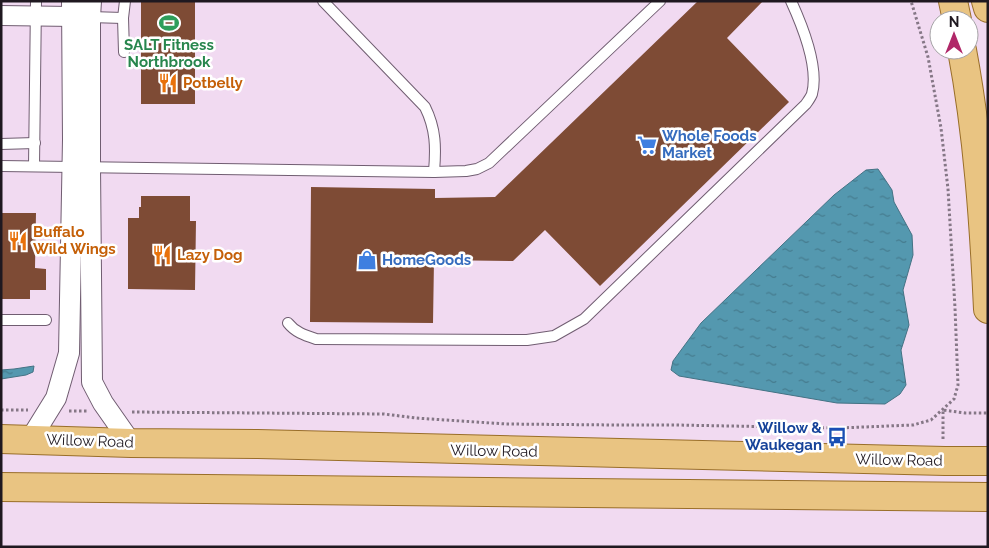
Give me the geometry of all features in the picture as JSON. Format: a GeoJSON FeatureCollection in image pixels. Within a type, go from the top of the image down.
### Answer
{"type":"FeatureCollection","features":[{"type":"Feature","properties":{"kind":"main road"},"geometry":{"type":"LineString","coordinates":[[986,1],[988,8]]}},
{"type":"Feature","properties":{"kind":"main road"},"geometry":{"type":"LineString","coordinates":[[964,60],[975,133],[988,309]]}},
{"type":"Feature","properties":{"kind":"main road","name":"Willow Road"},"geometry":{"type":"LineString","coordinates":[[1,440],[988,461]]}},
{"type":"Feature","properties":{"kind":"main road"},"geometry":{"type":"LineString","coordinates":[[1,486],[988,497]]}},
{"type":"Feature","properties":{"kind":"street"},"geometry":{"type":"LineString","coordinates":[[79,11],[81,167],[92,382],[109,412],[131,443]]}},
{"type":"Feature","properties":{"kind":"street"},"geometry":{"type":"LineString","coordinates":[[30,440],[56,398],[69,353],[81,167]]}},
{"type":"Feature","properties":{"kind":"lane"},"geometry":{"type":"LineString","coordinates":[[124,1],[124,52]]}},
{"type":"Feature","properties":{"kind":"lane"},"geometry":{"type":"LineString","coordinates":[[324,1],[426,106],[432,119],[434,133],[434,172]]}},
{"type":"Feature","properties":{"kind":"lane"},"geometry":{"type":"LineString","coordinates":[[335,14],[338,1]]}},
{"type":"Feature","properties":{"kind":"lane"},"geometry":{"type":"LineString","coordinates":[[1,166],[434,172],[477,169],[489,162],[660,1]]}},
{"type":"Feature","properties":{"kind":"lane"},"geometry":{"type":"LineString","coordinates":[[288,323],[293,329],[303,335],[316,339],[527,340],[554,336],[584,319],[806,104],[812,96],[813,73],[809,48],[792,1]]}},
{"type":"Feature","properties":{"kind":"lane"},"geometry":{"type":"LineString","coordinates":[[1,11],[79,11],[123,18]]}},
{"type":"Feature","properties":{"kind":"lane"},"geometry":{"type":"LineString","coordinates":[[1,20],[36,11]]}},
{"type":"Feature","properties":{"kind":"lane"},"geometry":{"type":"LineString","coordinates":[[34,166],[36,11]]}},
{"type":"Feature","properties":{"kind":"lane"},"geometry":{"type":"LineString","coordinates":[[1,144],[35,143]]}},
{"type":"Feature","properties":{"kind":"lane"},"geometry":{"type":"LineString","coordinates":[[1,320],[46,320]]}},
{"type":"Feature","properties":{"kind":"path"},"geometry":{"type":"LineString","coordinates":[[1,410],[384,414],[426,419],[506,424],[839,428],[913,425],[931,420],[954,399],[958,385],[955,308],[948,189],[941,128],[930,66],[911,1]]}},
{"type":"Feature","properties":{"kind":"path"},"geometry":{"type":"LineString","coordinates":[[943,410],[965,413],[988,413]]}},
{"type":"Feature","properties":{"kind":"path"},"geometry":{"type":"LineString","coordinates":[[942,436],[943,410]]}},
{"type":"Feature","properties":{"kind":"water"},"geometry":{"type":"Polygon","coordinates":[[[878,169],[892,190],[894,202],[912,235],[913,255],[903,290],[909,325],[901,350],[906,385],[900,394],[885,404],[837,403],[679,376],[671,370],[673,361],[701,323],[834,195],[866,170],[878,169]]]}},
{"type":"Feature","properties":{"kind":"water"},"geometry":{"type":"Polygon","coordinates":[[[34,366],[33,372],[26,375],[1,379],[1,370],[34,366]]]}},
{"type":"Feature","properties":{"kind":"building"},"geometry":{"type":"Polygon","coordinates":[[[141,1],[195,1],[195,104],[141,104],[141,1]]]}},
{"type":"Feature","properties":{"kind":"building"},"geometry":{"type":"Polygon","coordinates":[[[698,1],[763,1],[727,38],[789,102],[600,286],[545,230],[513,261],[434,260],[433,323],[310,322],[311,187],[435,189],[435,198],[495,197],[698,1]]]}},
{"type":"Feature","properties":{"kind":"building","name":"Lazy Dog"},"geometry":{"type":"Polygon","coordinates":[[[141,196],[190,196],[190,221],[196,221],[195,290],[128,289],[128,218],[139,218],[141,196]]]}},
{"type":"Feature","properties":{"kind":"building","name":"Buffalo Wild Wings"},"geometry":{"type":"Polygon","coordinates":[[[1,213],[36,213],[35,268],[46,269],[46,290],[30,290],[30,299],[1,299],[1,213]]]}},
{"type":"Feature","properties":{"kind":"place","name":"SALT Fitness Northbrook"},"geometry":{"type":"Point","coordinates":[169,23]}},
{"type":"Feature","properties":{"kind":"place","name":"Potbelly"},"geometry":{"type":"Point","coordinates":[168,83]}},
{"type":"Feature","properties":{"kind":"place","name":"Whole Foods Market"},"geometry":{"type":"Point","coordinates":[647,145]}},
{"type":"Feature","properties":{"kind":"place","name":"Buffalo Wild Wings"},"geometry":{"type":"Point","coordinates":[18,241]}},
{"type":"Feature","properties":{"kind":"place","name":"Lazy Dog"},"geometry":{"type":"Point","coordinates":[162,255]}},
{"type":"Feature","properties":{"kind":"place","name":"HomeGoods"},"geometry":{"type":"Point","coordinates":[367,260]}},
{"type":"Feature","properties":{"kind":"place","name":"Willow & Waukegan"},"geometry":{"type":"Point","coordinates":[837,437]}}]}
